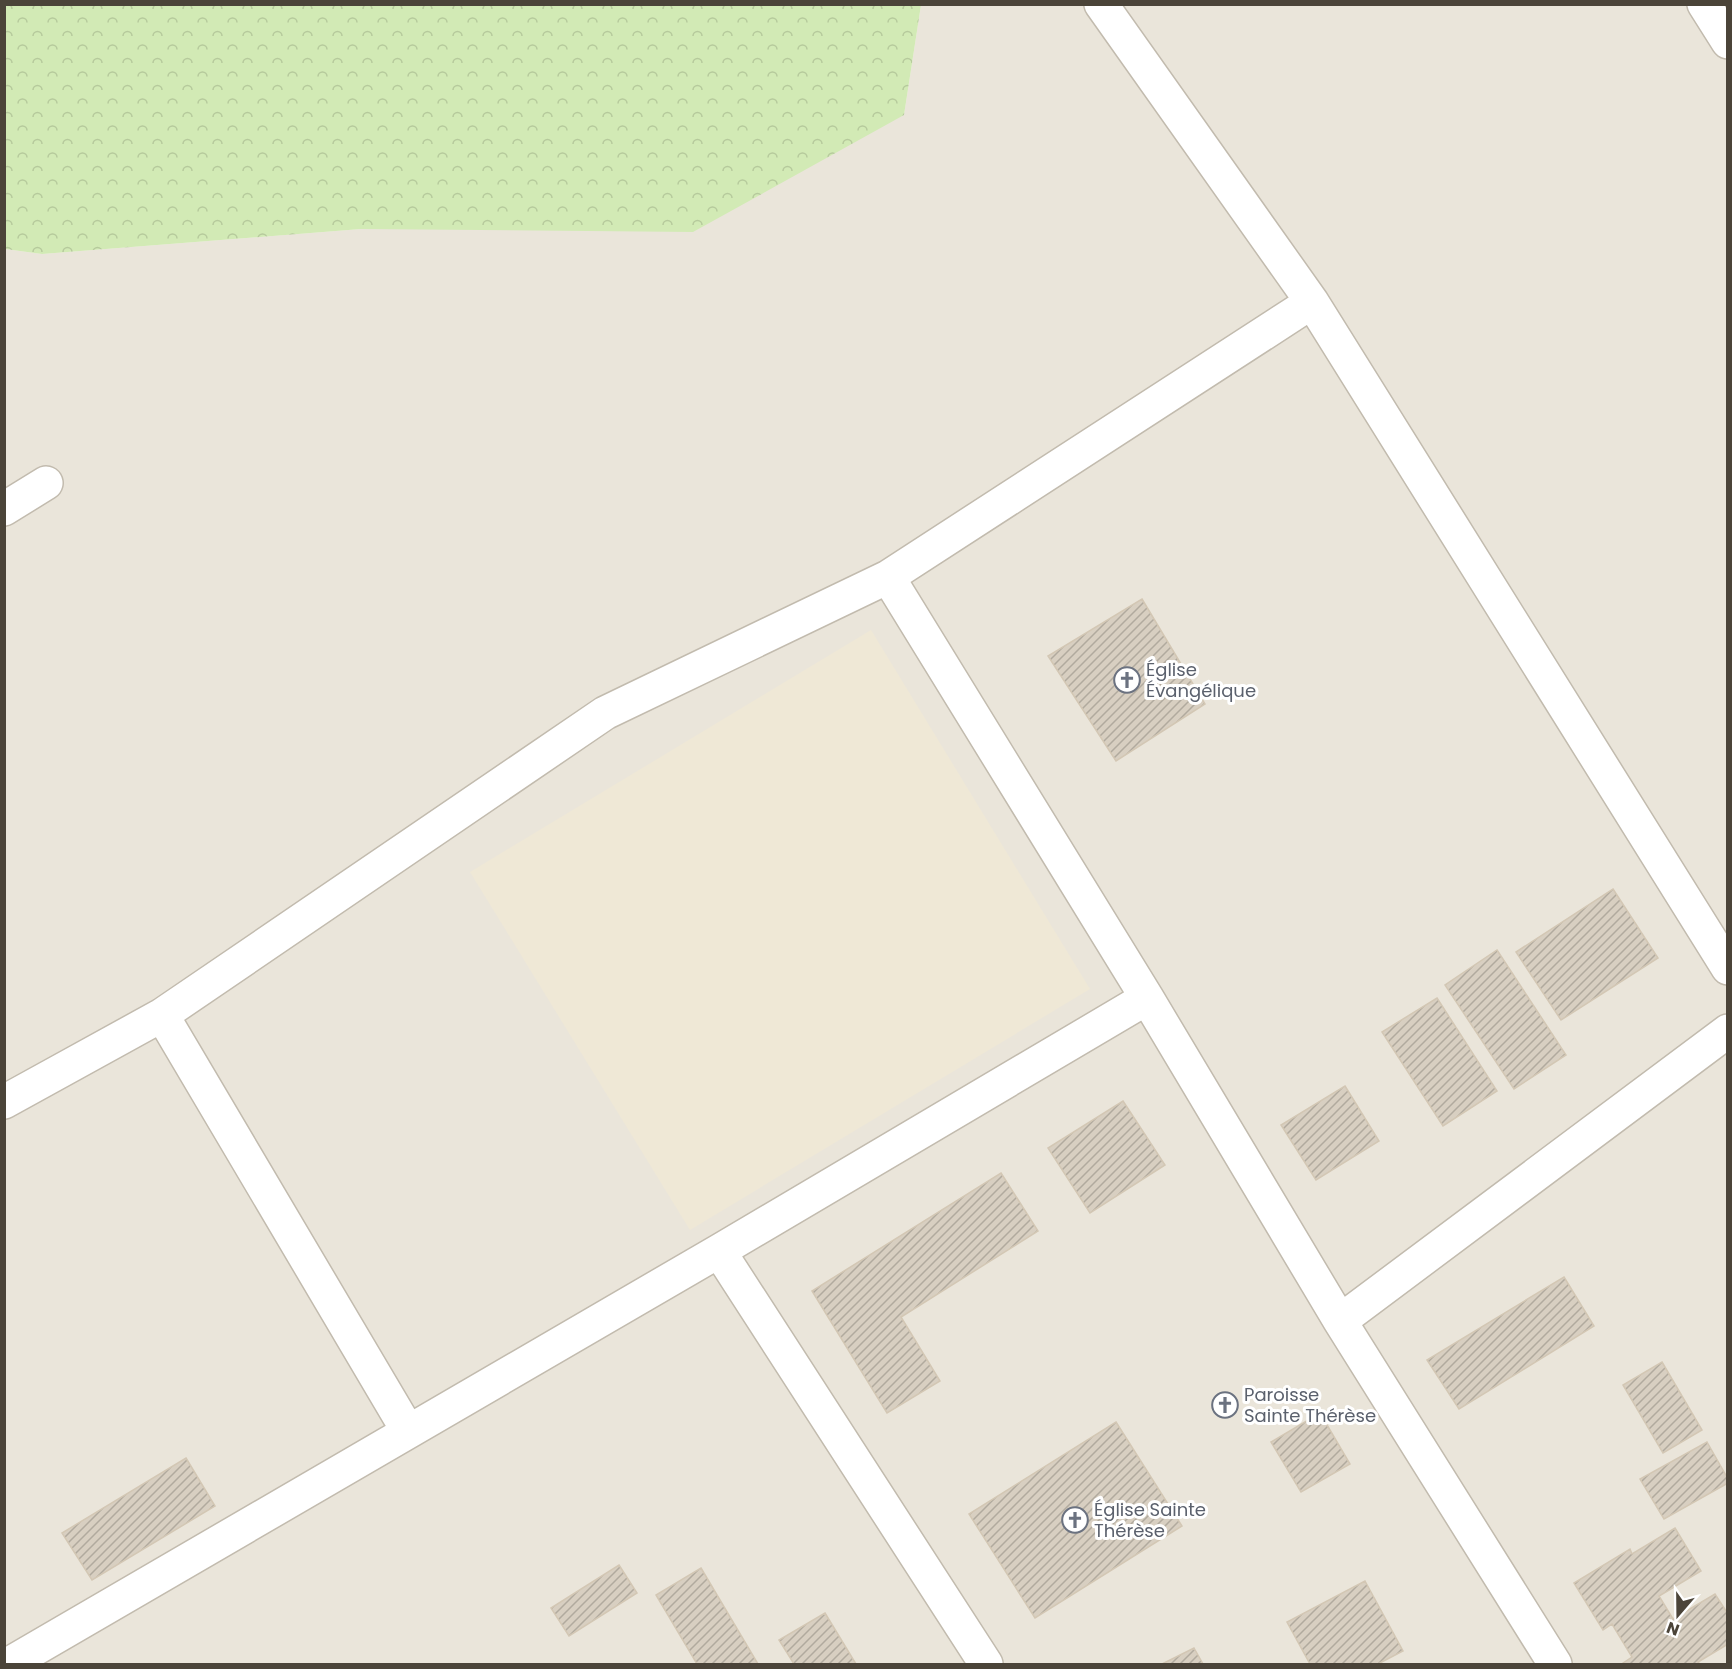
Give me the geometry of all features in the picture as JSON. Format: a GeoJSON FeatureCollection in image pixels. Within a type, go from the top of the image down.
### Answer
{"type":"FeatureCollection","features":[{"type":"Feature","properties":{"kind":"street"},"geometry":{"type":"LineString","coordinates":[[1101,4],[1312,302],[1728,968]]}},
{"type":"Feature","properties":{"kind":"street"},"geometry":{"type":"LineString","coordinates":[[4,1102],[162,1015],[604,713],[888,577],[1312,302]]}},
{"type":"Feature","properties":{"kind":"street"},"geometry":{"type":"LineString","coordinates":[[4,509],[46,483]]}},
{"type":"Feature","properties":{"kind":"street"},"geometry":{"type":"LineString","coordinates":[[888,577],[1147,998],[1340,1321],[1555,1665]]}},
{"type":"Feature","properties":{"kind":"street"},"geometry":{"type":"LineString","coordinates":[[9,1665],[720,1251],[1147,998]]}},
{"type":"Feature","properties":{"kind":"street"},"geometry":{"type":"LineString","coordinates":[[162,1015],[408,1431]]}},
{"type":"Feature","properties":{"kind":"street"},"geometry":{"type":"LineString","coordinates":[[1340,1321],[1728,1031]]}},
{"type":"Feature","properties":{"kind":"street"},"geometry":{"type":"LineString","coordinates":[[720,1251],[975,1661]]}},
{"type":"Feature","properties":{"kind":"shaded area"},"geometry":{"type":"Polygon","coordinates":[[[921,5],[1727,5],[1727,1664],[5,1664],[5,249],[42,254],[361,229],[904,115],[921,5]]]}},
{"type":"Feature","properties":{"kind":"shaded area"},"geometry":{"type":"Polygon","coordinates":[[[871,630],[1090,989],[690,1230],[470,872],[871,630]]]}},
{"type":"Feature","properties":{"kind":"green space"},"geometry":{"type":"Polygon","coordinates":[[[5,4],[921,5],[904,115],[693,232],[361,229],[42,254],[5,249],[5,4]]]}},
{"type":"Feature","properties":{"kind":"building","name":"Église Évangélique"},"geometry":{"type":"Polygon","coordinates":[[[1142,599],[1205,704],[1116,761],[1048,656],[1142,599]]]}},
{"type":"Feature","properties":{"kind":"building"},"geometry":{"type":"Polygon","coordinates":[[[1613,889],[1658,958],[1561,1020],[1516,952],[1613,889]]]}},
{"type":"Feature","properties":{"kind":"building"},"geometry":{"type":"Polygon","coordinates":[[[1497,950],[1566,1055],[1514,1089],[1445,985],[1497,950]]]}},
{"type":"Feature","properties":{"kind":"building"},"geometry":{"type":"Polygon","coordinates":[[[1437,998],[1497,1091],[1443,1126],[1382,1032],[1437,998]]]}},
{"type":"Feature","properties":{"kind":"building"},"geometry":{"type":"Polygon","coordinates":[[[1345,1086],[1379,1141],[1316,1180],[1281,1125],[1345,1086]]]}},
{"type":"Feature","properties":{"kind":"building"},"geometry":{"type":"Polygon","coordinates":[[[1123,1101],[1165,1165],[1090,1213],[1048,1148],[1123,1101]]]}},
{"type":"Feature","properties":{"kind":"building"},"geometry":{"type":"Polygon","coordinates":[[[1001,1173],[1038,1231],[901,1317],[940,1381],[887,1413],[812,1291],[1001,1173]]]}},
{"type":"Feature","properties":{"kind":"building"},"geometry":{"type":"Polygon","coordinates":[[[1564,1277],[1594,1326],[1459,1409],[1427,1360],[1564,1277]]]}},
{"type":"Feature","properties":{"kind":"building"},"geometry":{"type":"Polygon","coordinates":[[[1662,1362],[1702,1430],[1663,1453],[1623,1385],[1662,1362]]]}},
{"type":"Feature","properties":{"kind":"building"},"geometry":{"type":"Polygon","coordinates":[[[1320,1413],[1350,1464],[1301,1492],[1271,1442],[1320,1413]]]}},
{"type":"Feature","properties":{"kind":"building","name":"Église Sainte Thérèse"},"geometry":{"type":"Polygon","coordinates":[[[1116,1422],[1182,1526],[1035,1618],[969,1514],[1116,1422]]]}},
{"type":"Feature","properties":{"kind":"building"},"geometry":{"type":"Polygon","coordinates":[[[1707,1442],[1728,1479],[1728,1483],[1664,1519],[1640,1479],[1707,1442]]]}},
{"type":"Feature","properties":{"kind":"building"},"geometry":{"type":"Polygon","coordinates":[[[186,1458],[215,1506],[92,1580],[62,1533],[186,1458]]]}},
{"type":"Feature","properties":{"kind":"building"},"geometry":{"type":"Polygon","coordinates":[[[1675,1528],[1701,1571],[1659,1596],[1673,1619],[1715,1594],[1728,1614],[1728,1644],[1698,1662],[1700,1664],[1624,1664],[1632,1657],[1612,1624],[1603,1630],[1574,1583],[1630,1549],[1632,1554],[1675,1528]]]}},
{"type":"Feature","properties":{"kind":"building"},"geometry":{"type":"Polygon","coordinates":[[[619,1565],[637,1593],[569,1636],[551,1608],[619,1565]]]}},
{"type":"Feature","properties":{"kind":"building"},"geometry":{"type":"Polygon","coordinates":[[[701,1568],[758,1664],[697,1664],[656,1595],[701,1568]]]}},
{"type":"Feature","properties":{"kind":"building"},"geometry":{"type":"Polygon","coordinates":[[[1365,1581],[1403,1651],[1378,1664],[1310,1664],[1287,1622],[1365,1581]]]}},
{"type":"Feature","properties":{"kind":"building"},"geometry":{"type":"Polygon","coordinates":[[[825,1613],[856,1664],[794,1664],[779,1640],[825,1613]]]}},
{"type":"Feature","properties":{"kind":"building"},"geometry":{"type":"Polygon","coordinates":[[[1194,1648],[1203,1664],[1162,1664],[1194,1648]]]}},
{"type":"Feature","properties":{"kind":"place","name":"Église Évangélique"},"geometry":{"type":"Point","coordinates":[1127,680]}},
{"type":"Feature","properties":{"kind":"place","name":"Paroisse Sainte Thérèse"},"geometry":{"type":"Point","coordinates":[1225,1405]}},
{"type":"Feature","properties":{"kind":"place","name":"Église Sainte Thérèse"},"geometry":{"type":"Point","coordinates":[1075,1520]}}]}
